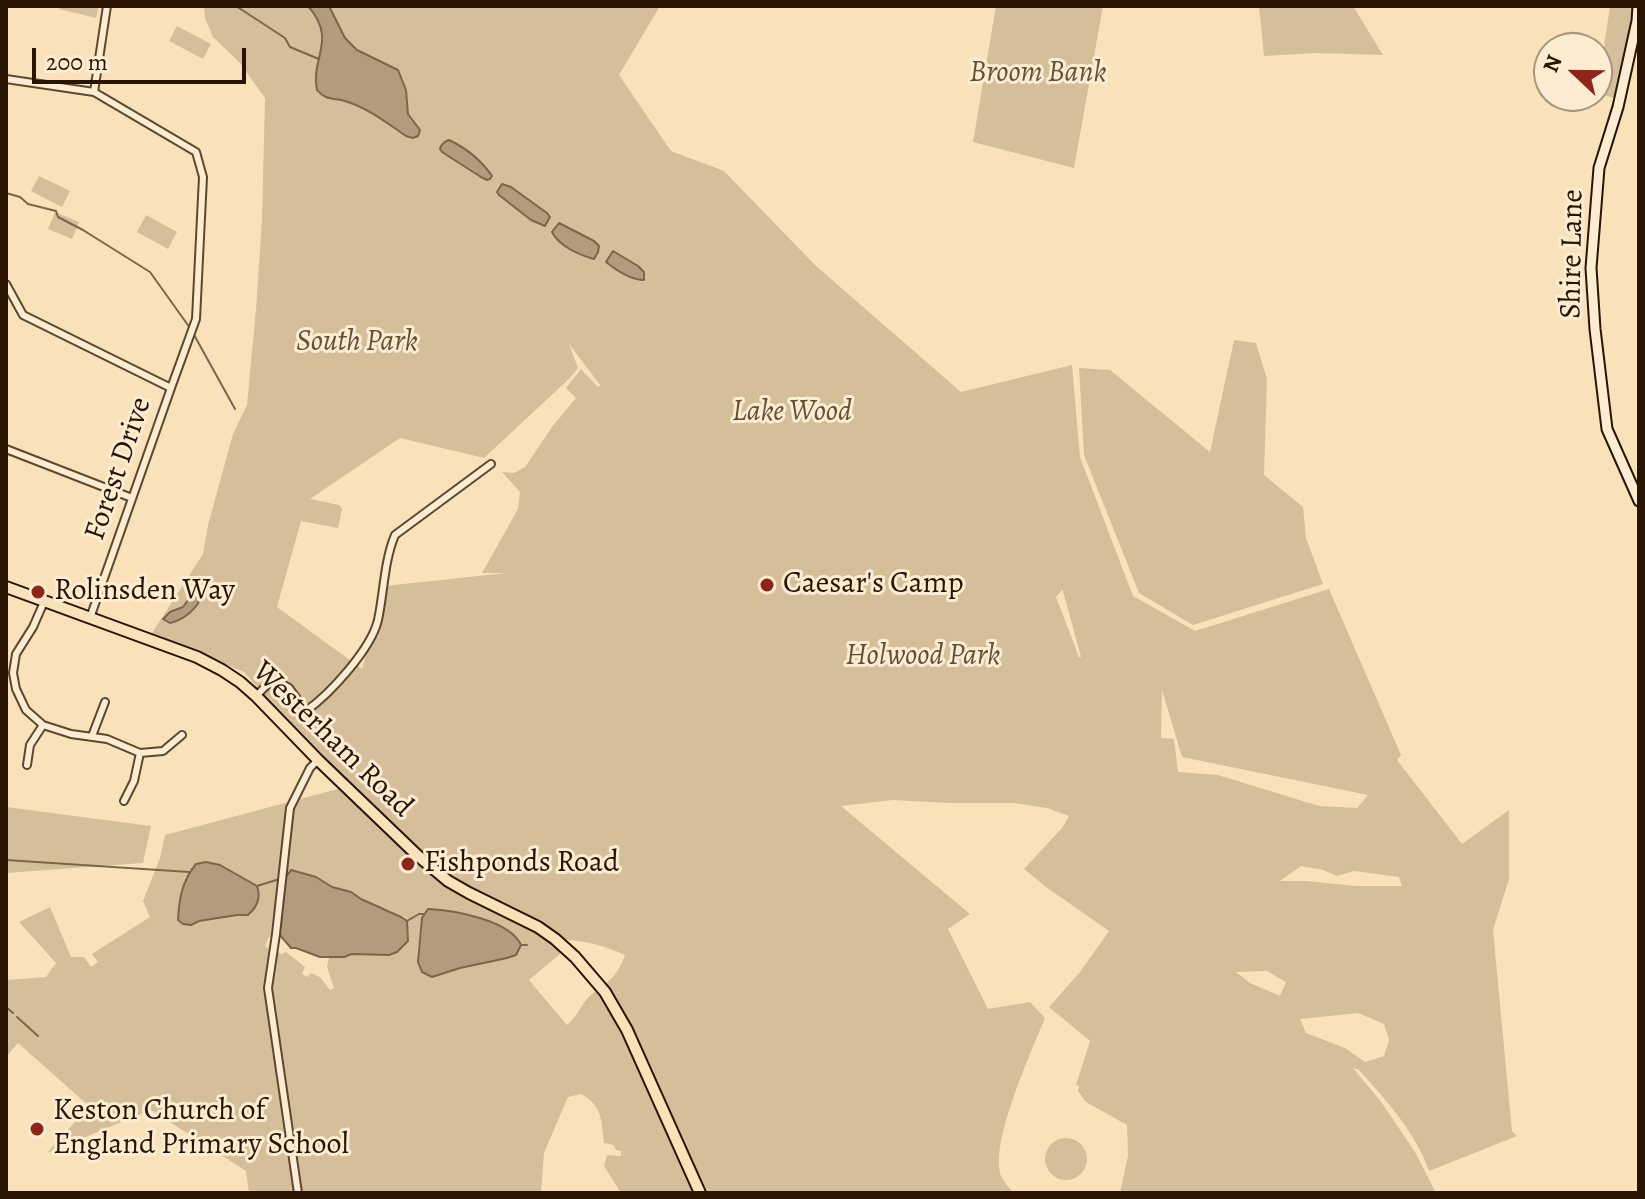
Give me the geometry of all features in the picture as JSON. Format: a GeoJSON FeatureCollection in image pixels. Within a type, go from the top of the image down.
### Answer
{"type":"FeatureCollection","features":[{"type":"Feature","properties":{"kind":"main road","name":"Westerham Road"},"geometry":{"type":"LineString","coordinates":[[6,587],[197,657],[222,670],[256,696],[318,760],[448,881],[538,927],[555,939],[592,975],[627,1030],[700,1193]]}},
{"type":"Feature","properties":{"kind":"street"},"geometry":{"type":"LineString","coordinates":[[94,92],[107,6]]}},
{"type":"Feature","properties":{"kind":"street","name":"Shire Lane"},"geometry":{"type":"LineString","coordinates":[[1638,6],[1618,107],[1599,168],[1591,268],[1607,429],[1639,501]]}},
{"type":"Feature","properties":{"kind":"street"},"geometry":{"type":"LineString","coordinates":[[6,79],[94,92],[196,152],[203,177],[196,319],[171,388]]}},
{"type":"Feature","properties":{"kind":"street","name":"Forest Drive"},"geometry":{"type":"LineString","coordinates":[[6,284],[23,315],[171,388],[90,618]]}},
{"type":"Feature","properties":{"kind":"street"},"geometry":{"type":"LineString","coordinates":[[6,449],[132,498]]}},
{"type":"Feature","properties":{"kind":"street"},"geometry":{"type":"LineString","coordinates":[[256,696],[269,683],[278,682],[289,688],[306,711],[317,703],[357,658],[372,634],[377,623],[389,550],[395,535],[491,464]]}},
{"type":"Feature","properties":{"kind":"street"},"geometry":{"type":"LineString","coordinates":[[44,602],[16,654],[13,673],[16,689],[26,710],[43,725],[71,734],[107,739],[140,753],[163,751],[182,735]]}},
{"type":"Feature","properties":{"kind":"street"},"geometry":{"type":"LineString","coordinates":[[6,650],[16,654]]}},
{"type":"Feature","properties":{"kind":"street"},"geometry":{"type":"LineString","coordinates":[[92,736],[105,702]]}},
{"type":"Feature","properties":{"kind":"street"},"geometry":{"type":"LineString","coordinates":[[27,765],[30,745],[43,725]]}},
{"type":"Feature","properties":{"kind":"street"},"geometry":{"type":"LineString","coordinates":[[124,801],[134,781],[140,753]]}},
{"type":"Feature","properties":{"kind":"street"},"geometry":{"type":"LineString","coordinates":[[298,1193],[268,988],[290,808],[310,768],[318,760]]}},
{"type":"Feature","properties":{"kind":"green space"},"geometry":{"type":"Polygon","coordinates":[[[60,6],[99,6],[96,18],[59,9],[60,6]]]}},
{"type":"Feature","properties":{"kind":"green space"},"geometry":{"type":"Polygon","coordinates":[[[204,6],[660,6],[619,75],[671,151],[724,171],[816,266],[961,392],[1072,365],[1080,457],[1133,596],[1195,631],[1329,589],[1401,755],[1397,760],[1462,844],[1509,810],[1509,879],[1493,930],[1512,1131],[1517,1136],[1429,1171],[1416,1143],[1399,1118],[1359,1070],[1353,1068],[1382,1103],[1415,1152],[1436,1193],[1120,1193],[1128,1156],[1127,1125],[1086,1102],[1078,1091],[1079,1086],[1076,1085],[1090,1041],[1049,1007],[1080,972],[1109,931],[1024,869],[1062,828],[1069,816],[1047,808],[1014,803],[893,800],[841,806],[970,914],[948,929],[988,1009],[1030,1002],[1045,1018],[1013,1099],[1001,1145],[999,1164],[1002,1178],[1014,1193],[621,1193],[604,1166],[607,1155],[621,1156],[621,1151],[604,1143],[597,1109],[581,1094],[568,1097],[544,1153],[541,1193],[249,1193],[246,1171],[151,1110],[47,1153],[89,1106],[18,1043],[6,1057],[6,980],[46,977],[56,963],[19,922],[50,907],[71,957],[84,957],[91,967],[98,962],[92,954],[150,917],[143,901],[160,858],[165,835],[345,787],[244,672],[152,633],[203,554],[233,434],[247,405],[256,309],[265,98],[240,63],[213,37],[204,6]],[[569,344],[578,368],[484,458],[400,438],[310,499],[339,505],[342,509],[338,528],[301,521],[277,607],[362,669],[385,586],[506,573],[482,573],[518,509],[520,492],[502,472],[514,473],[525,467],[576,398],[566,388],[581,369],[598,387],[600,385],[569,344]],[[1062,590],[1056,597],[1081,657],[1062,590]],[[1162,690],[1161,738],[1174,739],[1178,772],[1218,775],[1319,806],[1357,808],[1368,795],[1182,757],[1162,690]],[[220,865],[191,925],[204,920],[248,915],[257,886],[220,865]],[[1301,866],[1280,881],[1306,881],[1402,886],[1399,877],[1354,871],[1337,876],[1301,866]],[[291,870],[286,877],[278,877],[272,937],[265,946],[271,950],[267,970],[272,972],[277,951],[281,954],[286,952],[305,967],[302,974],[307,977],[311,973],[320,977],[330,990],[334,988],[327,967],[329,958],[352,954],[388,955],[407,921],[316,877],[291,870]],[[428,909],[422,918],[418,962],[432,977],[507,958],[498,925],[453,912],[428,909]],[[566,940],[559,955],[529,980],[567,1025],[588,997],[615,974],[625,955],[596,944],[566,940]],[[1267,971],[1236,972],[1250,983],[1280,996],[1286,982],[1267,971]],[[1358,1013],[1300,1019],[1306,1033],[1345,1048],[1365,1062],[1384,1056],[1389,1040],[1384,1024],[1358,1013]]]}},
{"type":"Feature","properties":{"kind":"green space","name":"Broom Bank"},"geometry":{"type":"Polygon","coordinates":[[[996,6],[1103,6],[1074,168],[973,142],[996,6]]]}},
{"type":"Feature","properties":{"kind":"green space"},"geometry":{"type":"Polygon","coordinates":[[[1259,6],[1353,6],[1383,55],[1315,53],[1264,56],[1259,6]]]}},
{"type":"Feature","properties":{"kind":"green space"},"geometry":{"type":"Polygon","coordinates":[[[1610,6],[1635,6],[1614,98],[1613,32],[1606,32],[1610,6]]]}},
{"type":"Feature","properties":{"kind":"green space"},"geometry":{"type":"Polygon","coordinates":[[[177,26],[211,44],[203,59],[169,41],[177,26]]]}},
{"type":"Feature","properties":{"kind":"green space"},"geometry":{"type":"Polygon","coordinates":[[[39,176],[70,191],[62,207],[31,191],[39,176]]]}},
{"type":"Feature","properties":{"kind":"green space"},"geometry":{"type":"Polygon","coordinates":[[[55,212],[79,222],[72,239],[48,229],[55,212]]]}},
{"type":"Feature","properties":{"kind":"green space"},"geometry":{"type":"Polygon","coordinates":[[[146,215],[177,232],[168,249],[137,232],[146,215]]]}},
{"type":"Feature","properties":{"kind":"green space"},"geometry":{"type":"Polygon","coordinates":[[[1234,340],[1256,343],[1267,379],[1264,475],[1303,507],[1306,538],[1323,584],[1193,625],[1139,593],[1084,455],[1079,368],[1110,370],[1210,452],[1234,340]]]}},
{"type":"Feature","properties":{"kind":"green space"},"geometry":{"type":"Polygon","coordinates":[[[6,807],[151,826],[143,863],[6,873],[6,807]]]}},
{"type":"Feature","properties":{"kind":"green space"},"geometry":{"type":"Polygon","coordinates":[[[1066,1138],[1081,1144],[1087,1159],[1081,1174],[1066,1180],[1051,1174],[1045,1159],[1051,1144],[1066,1138]]]}},
{"type":"Feature","properties":{"kind":"shaded area"},"geometry":{"type":"Polygon","coordinates":[[[308,6],[329,6],[345,38],[357,50],[398,70],[406,90],[408,114],[420,130],[418,136],[406,136],[362,108],[326,97],[317,90],[321,29],[308,6]]]}},
{"type":"Feature","properties":{"kind":"shaded area"},"geometry":{"type":"Polygon","coordinates":[[[449,140],[478,160],[492,176],[490,179],[481,177],[442,152],[441,146],[449,140]]]}},
{"type":"Feature","properties":{"kind":"shaded area"},"geometry":{"type":"Polygon","coordinates":[[[502,184],[547,213],[550,217],[545,226],[531,220],[499,195],[497,192],[502,184]]]}},
{"type":"Feature","properties":{"kind":"shaded area"},"geometry":{"type":"Polygon","coordinates":[[[559,223],[599,246],[594,259],[559,242],[552,232],[559,223]]]}},
{"type":"Feature","properties":{"kind":"shaded area"},"geometry":{"type":"Polygon","coordinates":[[[613,251],[638,266],[644,272],[644,280],[628,276],[606,262],[613,251]]]}},
{"type":"Feature","properties":{"kind":"shaded area"},"geometry":{"type":"Polygon","coordinates":[[[194,592],[202,595],[190,613],[170,623],[163,619],[170,612],[183,607],[194,592]]]}},
{"type":"Feature","properties":{"kind":"shaded area"},"geometry":{"type":"Polygon","coordinates":[[[206,862],[220,865],[257,886],[257,902],[248,915],[199,921],[191,925],[178,920],[180,898],[187,877],[196,864],[206,862]]]}},
{"type":"Feature","properties":{"kind":"shaded area"},"geometry":{"type":"Polygon","coordinates":[[[291,870],[316,877],[401,917],[407,921],[408,941],[389,955],[320,957],[291,948],[279,934],[286,877],[291,870]]]}},
{"type":"Feature","properties":{"kind":"shaded area"},"geometry":{"type":"Polygon","coordinates":[[[428,909],[466,914],[493,923],[515,936],[521,945],[516,955],[432,977],[422,972],[418,962],[422,918],[428,909]]]}},
{"type":"Feature","properties":{"kind":"waterway"},"geometry":{"type":"LineString","coordinates":[[236,6],[285,38],[290,47],[319,59]]}},
{"type":"Feature","properties":{"kind":"waterway"},"geometry":{"type":"LineString","coordinates":[[6,193],[20,197],[28,204],[56,211],[58,217],[150,272],[190,328]]}},
{"type":"Feature","properties":{"kind":"waterway"},"geometry":{"type":"LineString","coordinates":[[193,333],[235,409]]}},
{"type":"Feature","properties":{"kind":"waterway"},"geometry":{"type":"LineString","coordinates":[[6,860],[189,872]]}},
{"type":"Feature","properties":{"kind":"waterway"},"geometry":{"type":"LineString","coordinates":[[257,886],[286,877]]}},
{"type":"Feature","properties":{"kind":"waterway"},"geometry":{"type":"LineString","coordinates":[[407,921],[423,914]]}},
{"type":"Feature","properties":{"kind":"waterway"},"geometry":{"type":"LineString","coordinates":[[521,945],[527,945]]}},
{"type":"Feature","properties":{"kind":"waterway"},"geometry":{"type":"LineString","coordinates":[[6,1007],[13,1013]]}},
{"type":"Feature","properties":{"kind":"waterway"},"geometry":{"type":"LineString","coordinates":[[17,1017],[38,1036]]}},
{"type":"Feature","properties":{"kind":"place","name":"Caesar's Camp"},"geometry":{"type":"Point","coordinates":[767,585]}},
{"type":"Feature","properties":{"kind":"place","name":"Rolinsden Way"},"geometry":{"type":"Point","coordinates":[38,592]}},
{"type":"Feature","properties":{"kind":"place","name":"Fishponds Road"},"geometry":{"type":"Point","coordinates":[408,864]}},
{"type":"Feature","properties":{"kind":"place","name":"Keston Church of England Primary School"},"geometry":{"type":"Point","coordinates":[37,1129]}},
{"type":"Feature","properties":{"kind":"park label","name":"South Park"},"geometry":{"type":"Point","coordinates":[357,343]}},
{"type":"Feature","properties":{"kind":"park label","name":"Lake Wood"},"geometry":{"type":"Point","coordinates":[792,413]}},
{"type":"Feature","properties":{"kind":"park label","name":"Holwood Park"},"geometry":{"type":"Point","coordinates":[923,657]}}]}
